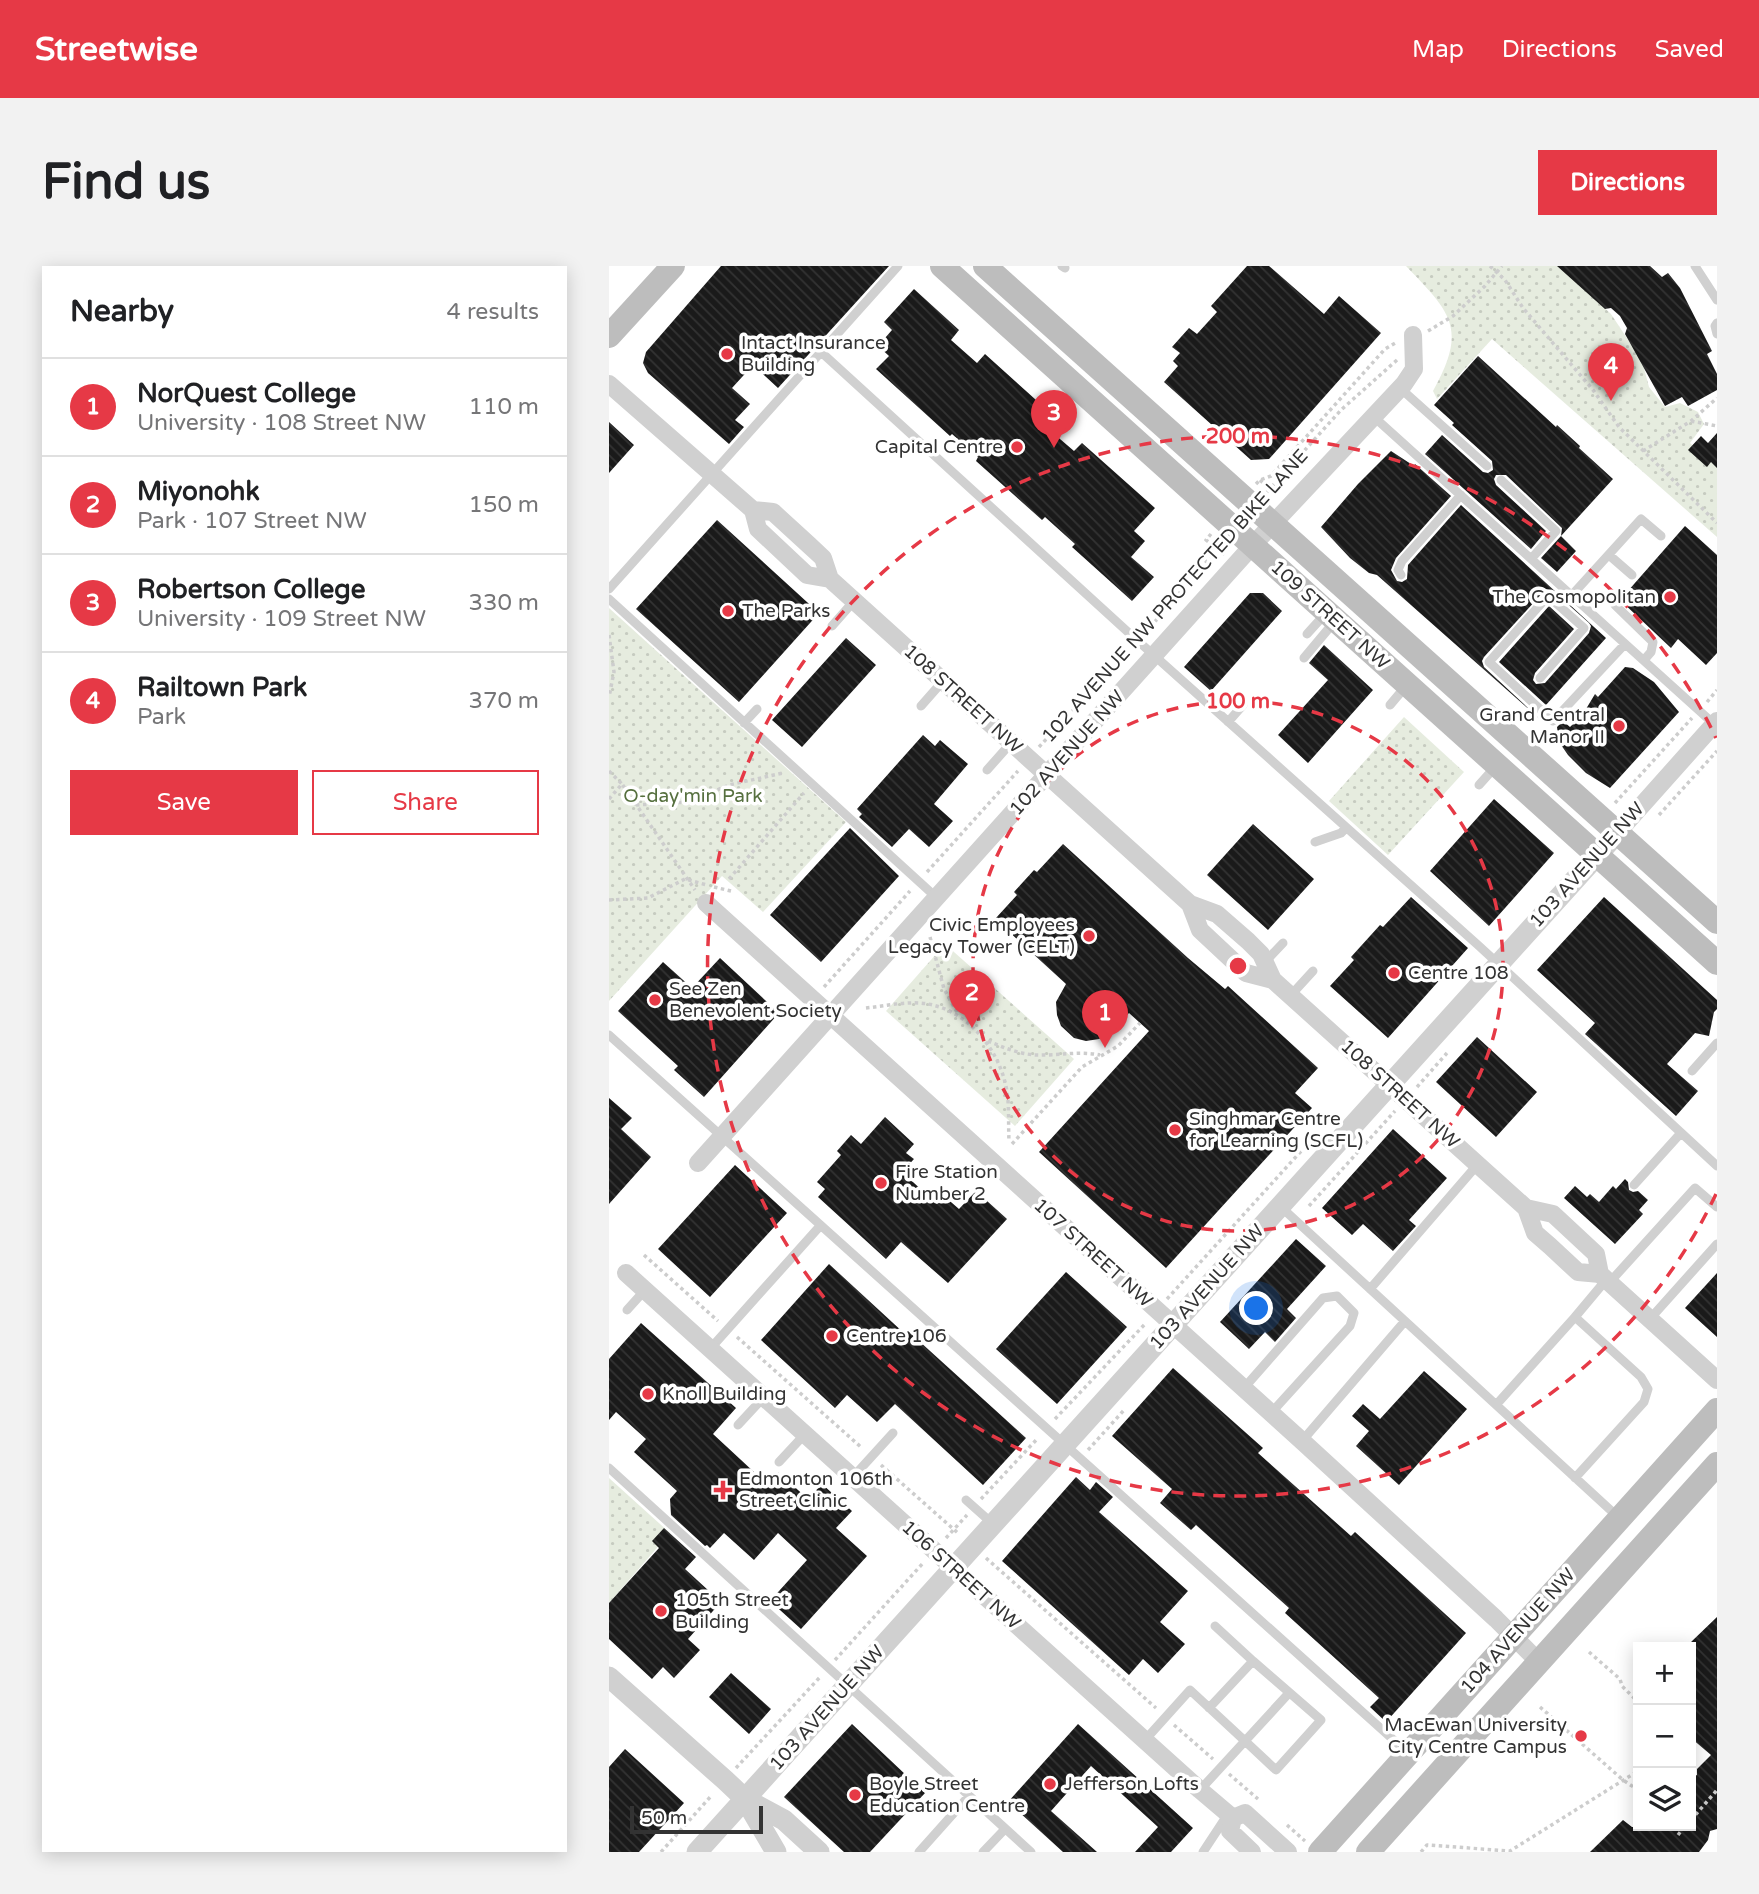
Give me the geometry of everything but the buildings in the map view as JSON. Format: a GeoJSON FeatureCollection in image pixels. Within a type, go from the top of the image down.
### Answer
{"type":"FeatureCollection","features":[{"type":"Feature","properties":{"kind":"main road"},"geometry":{"type":"LineString","coordinates":[[609,336],[673,266]]}},
{"type":"Feature","properties":{"kind":"main road","name":"109 STREET NW"},"geometry":{"type":"LineString","coordinates":[[942,266],[1717,963]]}},
{"type":"Feature","properties":{"kind":"main road","name":"109 STREET NW"},"geometry":{"type":"LineString","coordinates":[[985,266],[1717,922]]}},
{"type":"Feature","properties":{"kind":"main road","name":"104 AVENUE NW"},"geometry":{"type":"LineString","coordinates":[[1320,1852],[1717,1410]]}},
{"type":"Feature","properties":{"kind":"main road","name":"104 AVENUE NW"},"geometry":{"type":"LineString","coordinates":[[1368,1852],[1717,1464]]}},
{"type":"Feature","properties":{"kind":"street","name":"102 AVENUE NW"},"geometry":{"type":"LineString","coordinates":[[698,1163],[1155,656],[1244,537],[1273,526],[1400,388],[1414,369],[1409,340]]}},
{"type":"Feature","properties":{"kind":"street","name":"108 STREET NW"},"geometry":{"type":"LineString","coordinates":[[609,384],[754,510],[773,512],[824,558],[829,579],[1190,904],[1217,914],[1261,954],[1273,979],[1526,1208],[1535,1233],[1578,1272],[1605,1279]]}},
{"type":"Feature","properties":{"kind":"street","name":"103 AVENUE NW"},"geometry":{"type":"LineString","coordinates":[[697,1852],[1065,1444],[1165,1318],[1280,1206],[1597,855],[1610,825],[1715,722]]}},
{"type":"Feature","properties":{"kind":"street","name":"107 STREET NW"},"geometry":{"type":"LineString","coordinates":[[706,903],[1244,1388],[1539,1661]]}},
{"type":"Feature","properties":{"kind":"street","name":"108 STREET NW"},"geometry":{"type":"LineString","coordinates":[[1190,904],[1200,930],[1246,973],[1273,979]]}},
{"type":"Feature","properties":{"kind":"street","name":"108 STREET NW"},"geometry":{"type":"LineString","coordinates":[[1526,1208],[1553,1214],[1596,1254],[1605,1279],[1717,1380]]}},
{"type":"Feature","properties":{"kind":"street","name":"106 STREET NW"},"geometry":{"type":"LineString","coordinates":[[627,1273],[1231,1816],[1230,1831],[1252,1852]]}},
{"type":"Feature","properties":{"kind":"street"},"geometry":{"type":"LineString","coordinates":[[609,1677],[745,1799],[776,1852]]}},
{"type":"Feature","properties":{"kind":"street"},"geometry":{"type":"LineString","coordinates":[[745,1799],[784,1820],[820,1852]]}},
{"type":"Feature","properties":{"kind":"street"},"geometry":{"type":"LineString","coordinates":[[1231,1816],[1245,1814],[1287,1852]]}},
{"type":"Feature","properties":{"kind":"lane"},"geometry":{"type":"LineString","coordinates":[[609,589],[898,266]]}},
{"type":"Feature","properties":{"kind":"lane"},"geometry":{"type":"LineString","coordinates":[[1695,266],[1717,300]]}},
{"type":"Feature","properties":{"kind":"lane"},"geometry":{"type":"LineString","coordinates":[[1717,323],[1714,326],[1717,334]]}},
{"type":"Feature","properties":{"kind":"lane"},"geometry":{"type":"LineString","coordinates":[[821,352],[1155,656],[1187,689],[1249,740],[1277,770],[1311,791],[1367,851],[1399,875],[1717,1166]]}},
{"type":"Feature","properties":{"kind":"lane"},"geometry":{"type":"LineString","coordinates":[[1400,388],[1487,466]]}},
{"type":"Feature","properties":{"kind":"lane"},"geometry":{"type":"LineString","coordinates":[[1374,416],[1715,722]]}},
{"type":"Feature","properties":{"kind":"lane"},"geometry":{"type":"LineString","coordinates":[[1501,480],[1556,531],[1531,559]]}},
{"type":"Feature","properties":{"kind":"lane"},"geometry":{"type":"LineString","coordinates":[[1401,575],[1398,570],[1402,561],[1461,495]]}},
{"type":"Feature","properties":{"kind":"lane"},"geometry":{"type":"LineString","coordinates":[[1572,595],[1641,519],[1661,536]]}},
{"type":"Feature","properties":{"kind":"lane"},"geometry":{"type":"LineString","coordinates":[[1609,555],[1632,575]]}},
{"type":"Feature","properties":{"kind":"lane"},"geometry":{"type":"LineString","coordinates":[[1539,678],[1584,628],[1548,596],[1489,662],[1553,721],[1625,644]]}},
{"type":"Feature","properties":{"kind":"lane"},"geometry":{"type":"LineString","coordinates":[[609,599],[796,770],[836,801],[937,898]]}},
{"type":"Feature","properties":{"kind":"lane"},"geometry":{"type":"LineString","coordinates":[[832,625],[854,601]]}},
{"type":"Feature","properties":{"kind":"lane"},"geometry":{"type":"LineString","coordinates":[[1615,605],[1653,642],[1651,652],[1644,660]]}},
{"type":"Feature","properties":{"kind":"lane"},"geometry":{"type":"LineString","coordinates":[[1307,634],[1331,616]]}},
{"type":"Feature","properties":{"kind":"lane"},"geometry":{"type":"LineString","coordinates":[[1304,658],[1331,616]]}},
{"type":"Feature","properties":{"kind":"lane"},"geometry":{"type":"LineString","coordinates":[[921,706],[943,681]]}},
{"type":"Feature","properties":{"kind":"lane"},"geometry":{"type":"LineString","coordinates":[[1390,705],[1408,685]]}},
{"type":"Feature","properties":{"kind":"lane"},"geometry":{"type":"LineString","coordinates":[[1228,722],[1243,705]]}},
{"type":"Feature","properties":{"kind":"lane"},"geometry":{"type":"LineString","coordinates":[[744,723],[757,709]]}},
{"type":"Feature","properties":{"kind":"lane"},"geometry":{"type":"LineString","coordinates":[[987,770],[1011,743]]}},
{"type":"Feature","properties":{"kind":"lane"},"geometry":{"type":"LineString","coordinates":[[1479,785],[1497,765]]}},
{"type":"Feature","properties":{"kind":"lane"},"geometry":{"type":"LineString","coordinates":[[1315,842],[1341,833],[1346,828]]}},
{"type":"Feature","properties":{"kind":"lane"},"geometry":{"type":"LineString","coordinates":[[901,866],[909,857]]}},
{"type":"Feature","properties":{"kind":"lane"},"geometry":{"type":"LineString","coordinates":[[1265,962],[1283,943]]}},
{"type":"Feature","properties":{"kind":"lane"},"geometry":{"type":"LineString","coordinates":[[1291,995],[1313,971]]}},
{"type":"Feature","properties":{"kind":"lane"},"geometry":{"type":"LineString","coordinates":[[609,1035],[1408,1754]]}},
{"type":"Feature","properties":{"kind":"lane"},"geometry":{"type":"LineString","coordinates":[[1692,1071],[1717,1044]]}},
{"type":"Feature","properties":{"kind":"lane"},"geometry":{"type":"LineString","coordinates":[[1634,1185],[1680,1134]]}},
{"type":"Feature","properties":{"kind":"lane"},"geometry":{"type":"LineString","coordinates":[[1370,1289],[1478,1164]]}},
{"type":"Feature","properties":{"kind":"lane"},"geometry":{"type":"LineString","coordinates":[[1496,1405],[1575,1317],[1605,1279],[1695,1188],[1717,1208]]}},
{"type":"Feature","properties":{"kind":"lane"},"geometry":{"type":"LineString","coordinates":[[1280,1206],[1619,1519]]}},
{"type":"Feature","properties":{"kind":"lane"},"geometry":{"type":"LineString","coordinates":[[711,1349],[820,1226]]}},
{"type":"Feature","properties":{"kind":"lane"},"geometry":{"type":"LineString","coordinates":[[1649,1320],[1717,1244]]}},
{"type":"Feature","properties":{"kind":"lane"},"geometry":{"type":"LineString","coordinates":[[627,1310],[645,1290]]}},
{"type":"Feature","properties":{"kind":"lane"},"geometry":{"type":"LineString","coordinates":[[1244,1388],[1323,1298],[1336,1296],[1354,1313],[1350,1326],[1271,1413]]}},
{"type":"Feature","properties":{"kind":"lane"},"geometry":{"type":"LineString","coordinates":[[1575,1317],[1641,1377],[1648,1390],[1644,1402],[1575,1478]]}},
{"type":"Feature","properties":{"kind":"lane"},"geometry":{"type":"LineString","coordinates":[[1302,1441],[1405,1321]]}},
{"type":"Feature","properties":{"kind":"lane"},"geometry":{"type":"LineString","coordinates":[[738,1425],[764,1397]]}},
{"type":"Feature","properties":{"kind":"lane"},"geometry":{"type":"LineString","coordinates":[[853,1477],[893,1433]]}},
{"type":"Feature","properties":{"kind":"lane"},"geometry":{"type":"LineString","coordinates":[[779,1462],[805,1434]]}},
{"type":"Feature","properties":{"kind":"lane"},"geometry":{"type":"LineString","coordinates":[[609,1468],[1031,1852]]}},
{"type":"Feature","properties":{"kind":"lane"},"geometry":{"type":"LineString","coordinates":[[965,1500],[993,1525]]}},
{"type":"Feature","properties":{"kind":"lane"},"geometry":{"type":"LineString","coordinates":[[1145,1741],[1190,1690],[1276,1770],[1321,1720],[1215,1626]]}},
{"type":"Feature","properties":{"kind":"lane"},"geometry":{"type":"LineString","coordinates":[[1209,1708],[1253,1661]]}},
{"type":"Feature","properties":{"kind":"lane"},"geometry":{"type":"LineString","coordinates":[[1200,1790],[1289,1693]]}},
{"type":"Feature","properties":{"kind":"lane"},"geometry":{"type":"LineString","coordinates":[[919,1852],[969,1796]]}},
{"type":"Feature","properties":{"kind":"lane"},"geometry":{"type":"LineString","coordinates":[[1206,1851],[1231,1816]]}},
{"type":"Feature","properties":{"kind":"lane"},"geometry":{"type":"LineString","coordinates":[[983,1852],[1005,1829]]}},
{"type":"Feature","properties":{"kind":"path"},"geometry":{"type":"LineString","coordinates":[[1490,266],[1505,280],[1523,308],[1593,390],[1619,427],[1717,523]]}},
{"type":"Feature","properties":{"kind":"path","name":"102 AVENUE NW PROTECTED BIKE LANE"},"geometry":{"type":"LineString","coordinates":[[1253,508],[1341,410],[1409,340],[1453,316],[1502,266]]}},
{"type":"Feature","properties":{"kind":"path"},"geometry":{"type":"LineString","coordinates":[[1260,480],[1271,476],[1385,349],[1409,340]]}},
{"type":"Feature","properties":{"kind":"path"},"geometry":{"type":"LineString","coordinates":[[1643,451],[1691,421],[1717,398]]}},
{"type":"Feature","properties":{"kind":"path"},"geometry":{"type":"LineString","coordinates":[[1691,421],[1717,426]]}},
{"type":"Feature","properties":{"kind":"path","name":"102 AVENUE NW PROTECTED BIKE LANE"},"geometry":{"type":"LineString","coordinates":[[812,999],[1138,641],[1244,537]]}},
{"type":"Feature","properties":{"kind":"path"},"geometry":{"type":"LineString","coordinates":[[609,635],[614,672],[609,697]]}},
{"type":"Feature","properties":{"kind":"path"},"geometry":{"type":"LineString","coordinates":[[1610,825],[1717,690]]}},
{"type":"Feature","properties":{"kind":"path"},"geometry":{"type":"LineString","coordinates":[[636,805],[688,802],[729,785],[796,770]]}},
{"type":"Feature","properties":{"kind":"path"},"geometry":{"type":"LineString","coordinates":[[609,771],[622,784],[685,879],[648,898],[609,900]]}},
{"type":"Feature","properties":{"kind":"path"},"geometry":{"type":"LineString","coordinates":[[729,879],[809,780]]}},
{"type":"Feature","properties":{"kind":"path"},"geometry":{"type":"LineString","coordinates":[[609,799],[622,784]]}},
{"type":"Feature","properties":{"kind":"path"},"geometry":{"type":"LineString","coordinates":[[930,937],[944,989],[959,1015],[986,1040],[1005,1081],[1010,1143],[1073,1075],[1118,1046],[1140,1023]]}},
{"type":"Feature","properties":{"kind":"path"},"geometry":{"type":"LineString","coordinates":[[866,1008],[924,1003],[959,1015]]}},
{"type":"Feature","properties":{"kind":"path"},"geometry":{"type":"LineString","coordinates":[[986,1040],[1027,1054],[1082,1052],[1102,1056]]}},
{"type":"Feature","properties":{"kind":"path"},"geometry":{"type":"LineString","coordinates":[[661,1852],[1047,1428],[1165,1318],[1312,1140]]}},
{"type":"Feature","properties":{"kind":"path"},"geometry":{"type":"LineString","coordinates":[[1589,1652],[1621,1679],[1622,1686],[1633,1697]]}},
{"type":"Feature","properties":{"kind":"path"},"geometry":{"type":"LineString","coordinates":[[1540,1707],[1633,1787]]}},
{"type":"Feature","properties":{"kind":"path"},"geometry":{"type":"LineString","coordinates":[[1421,1852],[1427,1845],[1510,1851],[1633,1773]]}},
{"type":"Feature","properties":{"kind":"path"},"geometry":{"type":"LineString","coordinates":[[1696,1814],[1717,1790]]}},
{"type":"Feature","properties":{"kind":"path"},"geometry":{"type":"LineString","coordinates":[[1678,1835],[1681,1831]]}},
{"type":"Feature","properties":{"kind":"green space"},"geometry":{"type":"Polygon","coordinates":[[[1406,266],[1560,266],[1611,314],[1642,361],[1649,387],[1665,407],[1680,403],[1698,412],[1704,424],[1690,443],[1717,467],[1717,537],[1492,339],[1437,399],[1433,391],[1450,352],[1450,322],[1434,297],[1406,266]]]}},
{"type":"Feature","properties":{"kind":"green space","name":"O-day'min Park"},"geometry":{"type":"Polygon","coordinates":[[[609,608],[846,822],[763,912],[722,876],[609,1001],[609,608]]]}},
{"type":"Feature","properties":{"kind":"green space"},"geometry":{"type":"Polygon","coordinates":[[[1404,717],[1464,772],[1388,855],[1329,801],[1404,717]]]}},
{"type":"Feature","properties":{"kind":"green space"},"geometry":{"type":"Polygon","coordinates":[[[945,944],[1074,1059],[1015,1126],[886,1011],[945,944]]]}},
{"type":"Feature","properties":{"kind":"green space"},"geometry":{"type":"Polygon","coordinates":[[[609,1478],[670,1533],[609,1603],[609,1478]]]}},
{"type":"Feature","properties":{"kind":"place","name":"Intact Insurance Building"},"geometry":{"type":"Point","coordinates":[727,354]}},
{"type":"Feature","properties":{"kind":"place","name":"Railtown Park"},"geometry":{"type":"Point","coordinates":[1611,401]}},
{"type":"Feature","properties":{"kind":"place","name":"Capital Centre"},"geometry":{"type":"Point","coordinates":[1017,447]}},
{"type":"Feature","properties":{"kind":"place","name":"Robertson College"},"geometry":{"type":"Point","coordinates":[1054,448]}},
{"type":"Feature","properties":{"kind":"place","name":"The Cosmopolitan"},"geometry":{"type":"Point","coordinates":[1670,597]}},
{"type":"Feature","properties":{"kind":"place","name":"The Parks"},"geometry":{"type":"Point","coordinates":[728,611]}},
{"type":"Feature","properties":{"kind":"place","name":"Grand Central Manor II"},"geometry":{"type":"Point","coordinates":[1619,726]}},
{"type":"Feature","properties":{"kind":"place","name":"Civic Employees Legacy Tower (CELT)"},"geometry":{"type":"Point","coordinates":[1089,936]}},
{"type":"Feature","properties":{"kind":"place","name":"Centre 108"},"geometry":{"type":"Point","coordinates":[1394,973]}},
{"type":"Feature","properties":{"kind":"place","name":"See Zen Benevolent Society"},"geometry":{"type":"Point","coordinates":[655,1000]}},
{"type":"Feature","properties":{"kind":"place","name":"Miyonohk"},"geometry":{"type":"Point","coordinates":[972,1028]}},
{"type":"Feature","properties":{"kind":"place","name":"NorQuest College"},"geometry":{"type":"Point","coordinates":[1105,1048]}},
{"type":"Feature","properties":{"kind":"place","name":"Singhmar Centre for Learning (SCFL)"},"geometry":{"type":"Point","coordinates":[1175,1130]}},
{"type":"Feature","properties":{"kind":"place","name":"Fire Station Number 2"},"geometry":{"type":"Point","coordinates":[881,1183]}},
{"type":"Feature","properties":{"kind":"place","name":"Centre 106"},"geometry":{"type":"Point","coordinates":[832,1336]}},
{"type":"Feature","properties":{"kind":"place","name":"Knoll Building"},"geometry":{"type":"Point","coordinates":[648,1394]}},
{"type":"Feature","properties":{"kind":"place","name":"Edmonton 106th Street Clinic"},"geometry":{"type":"Point","coordinates":[723,1490]}},
{"type":"Feature","properties":{"kind":"place","name":"105th Street Building"},"geometry":{"type":"Point","coordinates":[661,1611]}},
{"type":"Feature","properties":{"kind":"place","name":"MacEwan University City Centre Campus"},"geometry":{"type":"Point","coordinates":[1581,1736]}},
{"type":"Feature","properties":{"kind":"place","name":"Jefferson Lofts"},"geometry":{"type":"Point","coordinates":[1050,1784]}},
{"type":"Feature","properties":{"kind":"place","name":"Boyle Street Education Centre"},"geometry":{"type":"Point","coordinates":[855,1795]}}]}
